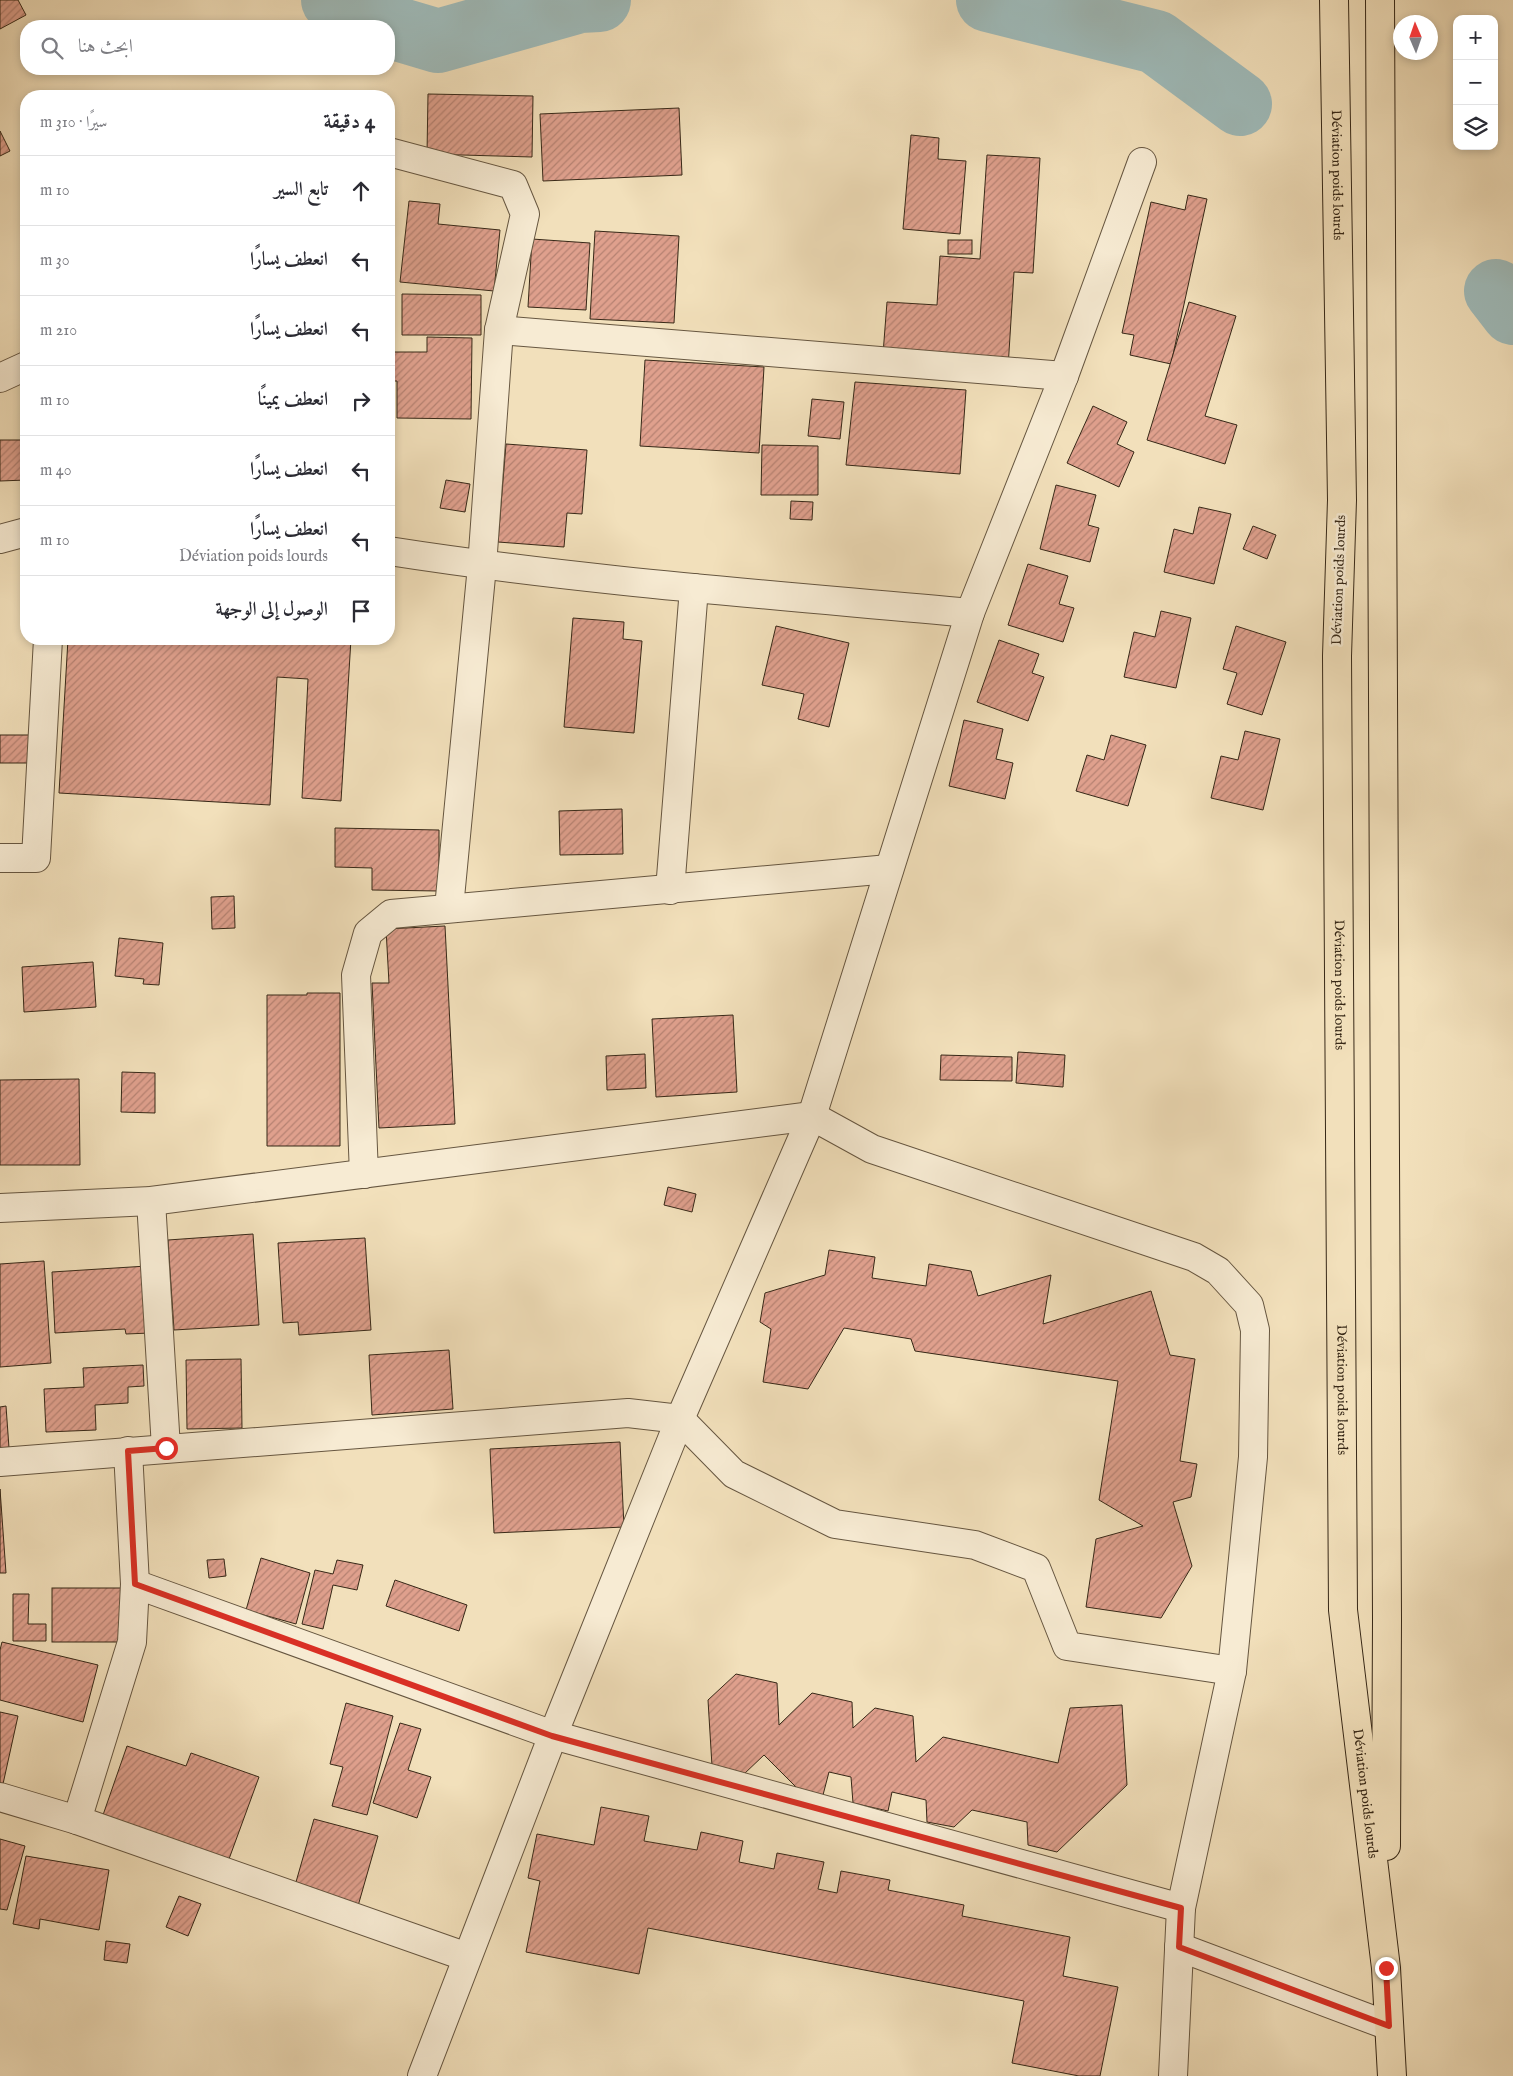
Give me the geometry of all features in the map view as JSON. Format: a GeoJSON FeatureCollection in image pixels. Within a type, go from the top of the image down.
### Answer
{"type":"FeatureCollection","features":[{"type":"Feature","properties":{"kind":"main road","name":"Déviation poids lourds"},"geometry":{"type":"LineString","coordinates":[[1334,0],[1342,500],[1337,666],[1343,1610],[1386,1968]]}},
{"type":"Feature","properties":{"kind":"main road","name":"Déviation poids lourds"},"geometry":{"type":"LineString","coordinates":[[1380,0],[1387,1599],[1386,1968],[1392,2076]]}},
{"type":"Feature","properties":{"kind":"street"},"geometry":{"type":"LineString","coordinates":[[395,154],[513,185],[525,214],[499,330],[482,566],[449,908]]}},
{"type":"Feature","properties":{"kind":"street"},"geometry":{"type":"LineString","coordinates":[[422,2076],[552,1736],[680,1419],[812,1116],[970,613],[1064,376],[1142,162]]}},
{"type":"Feature","properties":{"kind":"street"},"geometry":{"type":"LineString","coordinates":[[499,330],[1064,376]]}},
{"type":"Feature","properties":{"kind":"street"},"geometry":{"type":"LineString","coordinates":[[0,378],[20,369]]}},
{"type":"Feature","properties":{"kind":"street"},"geometry":{"type":"LineString","coordinates":[[0,539],[20,534]]}},
{"type":"Feature","properties":{"kind":"street"},"geometry":{"type":"LineString","coordinates":[[395,552],[482,566],[694,588],[970,613]]}},
{"type":"Feature","properties":{"kind":"street"},"geometry":{"type":"LineString","coordinates":[[670,890],[694,588]]}},
{"type":"Feature","properties":{"kind":"street"},"geometry":{"type":"LineString","coordinates":[[0,858],[36,858],[48,645]]}},
{"type":"Feature","properties":{"kind":"street"},"geometry":{"type":"LineString","coordinates":[[364,1174],[356,975],[368,933],[391,914],[670,890],[889,868]]}},
{"type":"Feature","properties":{"kind":"street"},"geometry":{"type":"LineString","coordinates":[[0,1208],[152,1201],[812,1116],[872,1149],[1194,1257],[1218,1271],[1249,1305],[1255,1330],[1253,1457],[1232,1670],[1181,1908],[1173,2076]]}},
{"type":"Feature","properties":{"kind":"street"},"geometry":{"type":"LineString","coordinates":[[152,1201],[166,1448]]}},
{"type":"Feature","properties":{"kind":"street"},"geometry":{"type":"LineString","coordinates":[[0,1462],[628,1413],[680,1419],[734,1474],[835,1524],[976,1545],[1036,1568],[1067,1646],[1232,1670]]}},
{"type":"Feature","properties":{"kind":"street"},"geometry":{"type":"LineString","coordinates":[[77,1820],[132,1642],[135,1584],[128,1451]]}},
{"type":"Feature","properties":{"kind":"street"},"geometry":{"type":"LineString","coordinates":[[135,1584],[552,1736],[1181,1908]]}},
{"type":"Feature","properties":{"kind":"street"},"geometry":{"type":"LineString","coordinates":[[0,1796],[77,1820],[467,1957]]}},
{"type":"Feature","properties":{"kind":"street"},"geometry":{"type":"LineString","coordinates":[[1179,1947],[1389,2026]]}},
{"type":"Feature","properties":{"kind":"building"},"geometry":{"type":"Polygon","coordinates":[[[0,0],[18,0],[26,15],[0,29],[0,0]]]}},
{"type":"Feature","properties":{"kind":"building"},"geometry":{"type":"Polygon","coordinates":[[[428,94],[533,96],[532,157],[427,154],[428,94]]]}},
{"type":"Feature","properties":{"kind":"building"},"geometry":{"type":"Polygon","coordinates":[[[679,108],[682,175],[543,181],[540,114],[679,108]]]}},
{"type":"Feature","properties":{"kind":"building"},"geometry":{"type":"Polygon","coordinates":[[[0,131],[10,151],[0,156],[0,131]]]}},
{"type":"Feature","properties":{"kind":"building"},"geometry":{"type":"Polygon","coordinates":[[[911,135],[939,138],[938,159],[966,161],[960,234],[903,229],[911,135]]]}},
{"type":"Feature","properties":{"kind":"building"},"geometry":{"type":"Polygon","coordinates":[[[987,155],[1040,158],[1033,273],[1014,272],[1008,368],[883,354],[887,302],[937,305],[940,256],[980,259],[987,155]]]}},
{"type":"Feature","properties":{"kind":"building"},"geometry":{"type":"Polygon","coordinates":[[[1188,195],[1207,199],[1171,364],[1130,355],[1134,335],[1122,333],[1151,202],[1185,210],[1188,195]]]}},
{"type":"Feature","properties":{"kind":"building"},"geometry":{"type":"Polygon","coordinates":[[[409,201],[440,204],[438,224],[500,230],[494,291],[400,282],[409,201]]]}},
{"type":"Feature","properties":{"kind":"building"},"geometry":{"type":"Polygon","coordinates":[[[595,231],[679,236],[674,323],[590,319],[595,231]]]}},
{"type":"Feature","properties":{"kind":"building"},"geometry":{"type":"Polygon","coordinates":[[[532,239],[590,243],[586,310],[528,307],[532,239]]]}},
{"type":"Feature","properties":{"kind":"building"},"geometry":{"type":"Polygon","coordinates":[[[948,240],[972,240],[972,254],[948,254],[948,240]]]}},
{"type":"Feature","properties":{"kind":"building"},"geometry":{"type":"Polygon","coordinates":[[[402,294],[481,295],[481,335],[402,335],[402,294]]]}},
{"type":"Feature","properties":{"kind":"building"},"geometry":{"type":"Polygon","coordinates":[[[1189,302],[1236,316],[1205,416],[1237,425],[1225,464],[1147,440],[1189,302]]]}},
{"type":"Feature","properties":{"kind":"building"},"geometry":{"type":"Polygon","coordinates":[[[427,337],[472,338],[471,419],[397,418],[395,352],[427,352],[427,337]]]}},
{"type":"Feature","properties":{"kind":"building"},"geometry":{"type":"Polygon","coordinates":[[[645,360],[764,367],[759,453],[640,446],[645,360]]]}},
{"type":"Feature","properties":{"kind":"building"},"geometry":{"type":"Polygon","coordinates":[[[855,382],[966,390],[960,474],[846,465],[855,382]]]}},
{"type":"Feature","properties":{"kind":"building"},"geometry":{"type":"Polygon","coordinates":[[[812,399],[844,402],[840,439],[808,436],[812,399]]]}},
{"type":"Feature","properties":{"kind":"building"},"geometry":{"type":"Polygon","coordinates":[[[1093,406],[1127,422],[1117,444],[1134,452],[1119,487],[1067,463],[1093,406]]]}},
{"type":"Feature","properties":{"kind":"building"},"geometry":{"type":"Polygon","coordinates":[[[0,440],[20,440],[20,480],[0,481],[0,440]]]}},
{"type":"Feature","properties":{"kind":"building"},"geometry":{"type":"Polygon","coordinates":[[[506,444],[587,450],[582,514],[567,513],[564,547],[498,542],[506,444]]]}},
{"type":"Feature","properties":{"kind":"building"},"geometry":{"type":"Polygon","coordinates":[[[762,445],[818,446],[818,495],[761,495],[762,445]]]}},
{"type":"Feature","properties":{"kind":"building"},"geometry":{"type":"Polygon","coordinates":[[[446,480],[470,484],[465,512],[440,508],[446,480]]]}},
{"type":"Feature","properties":{"kind":"building"},"geometry":{"type":"Polygon","coordinates":[[[1056,485],[1096,495],[1088,525],[1099,528],[1090,562],[1040,549],[1056,485]]]}},
{"type":"Feature","properties":{"kind":"building"},"geometry":{"type":"Polygon","coordinates":[[[791,501],[813,502],[812,520],[790,519],[791,501]]]}},
{"type":"Feature","properties":{"kind":"building"},"geometry":{"type":"Polygon","coordinates":[[[1199,507],[1231,514],[1214,584],[1164,572],[1174,529],[1193,534],[1199,507]]]}},
{"type":"Feature","properties":{"kind":"building"},"geometry":{"type":"Polygon","coordinates":[[[1253,526],[1276,535],[1267,559],[1243,549],[1253,526]]]}},
{"type":"Feature","properties":{"kind":"building"},"geometry":{"type":"Polygon","coordinates":[[[1028,564],[1068,576],[1059,604],[1074,608],[1063,642],[1008,625],[1028,564]]]}},
{"type":"Feature","properties":{"kind":"building"},"geometry":{"type":"Polygon","coordinates":[[[1161,611],[1191,618],[1176,688],[1124,677],[1134,632],[1155,637],[1161,611]]]}},
{"type":"Feature","properties":{"kind":"building"},"geometry":{"type":"Polygon","coordinates":[[[573,618],[624,622],[623,639],[642,641],[634,733],[564,727],[573,618]]]}},
{"type":"Feature","properties":{"kind":"building"},"geometry":{"type":"Polygon","coordinates":[[[776,626],[849,643],[829,727],[798,719],[804,694],[762,685],[776,626]]]}},
{"type":"Feature","properties":{"kind":"building"},"geometry":{"type":"Polygon","coordinates":[[[1236,626],[1286,642],[1262,715],[1227,704],[1237,673],[1223,669],[1236,626]]]}},
{"type":"Feature","properties":{"kind":"building"},"geometry":{"type":"Polygon","coordinates":[[[999,640],[1039,654],[1032,673],[1044,677],[1028,721],[977,702],[999,640]]]}},
{"type":"Feature","properties":{"kind":"building"},"geometry":{"type":"Polygon","coordinates":[[[68,645],[351,645],[341,801],[302,798],[308,679],[277,677],[270,805],[59,793],[68,645]]]}},
{"type":"Feature","properties":{"kind":"building"},"geometry":{"type":"Polygon","coordinates":[[[964,720],[1003,729],[996,759],[1013,763],[1005,799],[949,786],[964,720]]]}},
{"type":"Feature","properties":{"kind":"building"},"geometry":{"type":"Polygon","coordinates":[[[1245,731],[1280,739],[1263,810],[1211,798],[1221,756],[1238,760],[1245,731]]]}},
{"type":"Feature","properties":{"kind":"building"},"geometry":{"type":"Polygon","coordinates":[[[0,735],[29,735],[29,763],[0,763],[0,735]]]}},
{"type":"Feature","properties":{"kind":"building"},"geometry":{"type":"Polygon","coordinates":[[[1111,735],[1146,745],[1128,806],[1076,791],[1087,755],[1104,760],[1111,735]]]}},
{"type":"Feature","properties":{"kind":"building"},"geometry":{"type":"Polygon","coordinates":[[[622,809],[623,854],[560,855],[559,811],[622,809]]]}},
{"type":"Feature","properties":{"kind":"building"},"geometry":{"type":"Polygon","coordinates":[[[335,828],[439,830],[439,891],[372,890],[372,868],[335,867],[335,828]]]}},
{"type":"Feature","properties":{"kind":"building"},"geometry":{"type":"Polygon","coordinates":[[[234,896],[235,928],[212,929],[211,897],[234,896]]]}},
{"type":"Feature","properties":{"kind":"building"},"geometry":{"type":"Polygon","coordinates":[[[445,926],[455,1124],[379,1128],[372,983],[389,983],[386,929],[445,926]]]}},
{"type":"Feature","properties":{"kind":"building"},"geometry":{"type":"Polygon","coordinates":[[[119,938],[163,943],[159,985],[143,984],[144,979],[115,976],[119,938]]]}},
{"type":"Feature","properties":{"kind":"building"},"geometry":{"type":"Polygon","coordinates":[[[93,962],[96,1007],[24,1012],[22,967],[93,962]]]}},
{"type":"Feature","properties":{"kind":"building"},"geometry":{"type":"Polygon","coordinates":[[[307,993],[340,993],[340,1146],[267,1146],[267,995],[307,995],[307,993]]]}},
{"type":"Feature","properties":{"kind":"building"},"geometry":{"type":"Polygon","coordinates":[[[733,1015],[737,1092],[656,1097],[652,1019],[733,1015]]]}},
{"type":"Feature","properties":{"kind":"building"},"geometry":{"type":"Polygon","coordinates":[[[1018,1052],[1065,1055],[1063,1087],[1016,1083],[1018,1052]]]}},
{"type":"Feature","properties":{"kind":"building"},"geometry":{"type":"Polygon","coordinates":[[[645,1054],[646,1088],[607,1090],[606,1056],[645,1054]]]}},
{"type":"Feature","properties":{"kind":"building"},"geometry":{"type":"Polygon","coordinates":[[[941,1055],[1012,1057],[1012,1081],[940,1080],[941,1055]]]}},
{"type":"Feature","properties":{"kind":"building"},"geometry":{"type":"Polygon","coordinates":[[[122,1072],[155,1073],[155,1113],[121,1112],[122,1072]]]}},
{"type":"Feature","properties":{"kind":"building"},"geometry":{"type":"Polygon","coordinates":[[[79,1079],[80,1165],[0,1165],[0,1080],[79,1079]]]}},
{"type":"Feature","properties":{"kind":"building"},"geometry":{"type":"Polygon","coordinates":[[[668,1187],[696,1194],[692,1212],[664,1205],[668,1187]]]}},
{"type":"Feature","properties":{"kind":"building"},"geometry":{"type":"Polygon","coordinates":[[[253,1234],[259,1325],[174,1330],[168,1240],[253,1234]]]}},
{"type":"Feature","properties":{"kind":"building"},"geometry":{"type":"Polygon","coordinates":[[[365,1238],[371,1330],[299,1335],[298,1322],[283,1323],[278,1243],[365,1238]]]}},
{"type":"Feature","properties":{"kind":"building"},"geometry":{"type":"Polygon","coordinates":[[[829,1250],[875,1257],[872,1278],[926,1286],[929,1264],[971,1271],[978,1296],[1051,1275],[1043,1324],[1151,1291],[1170,1355],[1195,1359],[1180,1461],[1197,1464],[1191,1497],[1173,1502],[1192,1566],[1161,1618],[1086,1607],[1096,1539],[1143,1526],[1099,1500],[1118,1381],[915,1351],[911,1339],[844,1328],[808,1389],[763,1382],[771,1329],[760,1322],[765,1293],[825,1275],[829,1250]]]}},
{"type":"Feature","properties":{"kind":"building"},"geometry":{"type":"Polygon","coordinates":[[[44,1261],[51,1363],[0,1367],[0,1264],[44,1261]]]}},
{"type":"Feature","properties":{"kind":"building"},"geometry":{"type":"Polygon","coordinates":[[[147,1266],[150,1333],[126,1334],[125,1329],[55,1333],[52,1272],[147,1266]]]}},
{"type":"Feature","properties":{"kind":"building"},"geometry":{"type":"Polygon","coordinates":[[[449,1350],[453,1409],[372,1415],[369,1355],[449,1350]]]}},
{"type":"Feature","properties":{"kind":"building"},"geometry":{"type":"Polygon","coordinates":[[[241,1359],[242,1428],[187,1429],[186,1360],[241,1359]]]}},
{"type":"Feature","properties":{"kind":"building"},"geometry":{"type":"Polygon","coordinates":[[[143,1365],[144,1386],[128,1387],[128,1403],[95,1405],[96,1430],[46,1432],[44,1389],[84,1387],[83,1368],[143,1365]]]}},
{"type":"Feature","properties":{"kind":"building"},"geometry":{"type":"Polygon","coordinates":[[[6,1406],[9,1448],[0,1449],[0,1407],[6,1406]]]}},
{"type":"Feature","properties":{"kind":"building"},"geometry":{"type":"Polygon","coordinates":[[[620,1442],[624,1527],[494,1533],[490,1449],[620,1442]]]}},
{"type":"Feature","properties":{"kind":"building"},"geometry":{"type":"Polygon","coordinates":[[[0,1489],[6,1573],[0,1573],[0,1489]]]}},
{"type":"Feature","properties":{"kind":"building"},"geometry":{"type":"Polygon","coordinates":[[[261,1558],[310,1573],[296,1624],[246,1610],[261,1558]]]}},
{"type":"Feature","properties":{"kind":"building"},"geometry":{"type":"Polygon","coordinates":[[[224,1559],[226,1576],[209,1578],[207,1560],[224,1559]]]}},
{"type":"Feature","properties":{"kind":"building"},"geometry":{"type":"Polygon","coordinates":[[[337,1560],[363,1565],[357,1590],[333,1585],[323,1629],[302,1624],[315,1570],[333,1574],[337,1560]]]}},
{"type":"Feature","properties":{"kind":"building"},"geometry":{"type":"Polygon","coordinates":[[[395,1580],[467,1605],[459,1631],[386,1606],[395,1580]]]}},
{"type":"Feature","properties":{"kind":"building"},"geometry":{"type":"Polygon","coordinates":[[[52,1588],[121,1588],[121,1642],[52,1642],[52,1588]]]}},
{"type":"Feature","properties":{"kind":"building"},"geometry":{"type":"Polygon","coordinates":[[[13,1594],[29,1594],[28,1624],[46,1624],[46,1641],[13,1641],[13,1594]]]}},
{"type":"Feature","properties":{"kind":"building"},"geometry":{"type":"Polygon","coordinates":[[[2,1642],[98,1665],[83,1722],[0,1700],[0,1650],[2,1642]]]}},
{"type":"Feature","properties":{"kind":"building"},"geometry":{"type":"Polygon","coordinates":[[[736,1674],[777,1683],[779,1725],[812,1693],[852,1702],[853,1728],[875,1708],[913,1716],[916,1762],[943,1737],[1058,1763],[1070,1708],[1122,1705],[1127,1785],[1057,1852],[1028,1845],[1027,1822],[972,1810],[954,1827],[927,1822],[926,1800],[892,1792],[888,1811],[853,1803],[851,1777],[829,1772],[823,1795],[798,1789],[764,1755],[744,1774],[712,1766],[708,1700],[736,1674]]]}},
{"type":"Feature","properties":{"kind":"building"},"geometry":{"type":"Polygon","coordinates":[[[346,1703],[393,1716],[367,1815],[332,1806],[343,1767],[330,1764],[346,1703]]]}},
{"type":"Feature","properties":{"kind":"building"},"geometry":{"type":"Polygon","coordinates":[[[0,1712],[18,1716],[3,1784],[0,1783],[0,1712]]]}},
{"type":"Feature","properties":{"kind":"building"},"geometry":{"type":"Polygon","coordinates":[[[400,1723],[421,1729],[408,1770],[431,1777],[417,1818],[373,1803],[400,1723]]]}},
{"type":"Feature","properties":{"kind":"building"},"geometry":{"type":"Polygon","coordinates":[[[127,1746],[186,1766],[191,1753],[259,1777],[229,1859],[103,1815],[127,1746]]]}},
{"type":"Feature","properties":{"kind":"building"},"geometry":{"type":"Polygon","coordinates":[[[601,1807],[649,1816],[644,1841],[697,1850],[701,1832],[743,1841],[739,1862],[774,1869],[777,1853],[824,1862],[818,1889],[837,1893],[841,1871],[890,1880],[888,1890],[964,1905],[962,1916],[1070,1937],[1063,1976],[1118,1987],[1100,2076],[1079,2076],[1012,2063],[1024,2001],[648,1928],[639,1974],[526,1952],[540,1881],[528,1878],[537,1834],[594,1845],[601,1807]]]}},
{"type":"Feature","properties":{"kind":"building"},"geometry":{"type":"Polygon","coordinates":[[[314,1819],[378,1836],[358,1906],[294,1889],[314,1819]]]}},
{"type":"Feature","properties":{"kind":"building"},"geometry":{"type":"Polygon","coordinates":[[[0,1839],[25,1846],[7,1910],[0,1909],[0,1839]]]}},
{"type":"Feature","properties":{"kind":"building"},"geometry":{"type":"Polygon","coordinates":[[[26,1856],[109,1870],[99,1930],[40,1919],[39,1929],[13,1924],[26,1856]]]}},
{"type":"Feature","properties":{"kind":"building"},"geometry":{"type":"Polygon","coordinates":[[[179,1896],[201,1904],[188,1936],[166,1927],[179,1896]]]}},
{"type":"Feature","properties":{"kind":"building"},"geometry":{"type":"Polygon","coordinates":[[[106,1941],[130,1944],[127,1963],[104,1960],[106,1941]]]}},
{"type":"Feature","properties":{"kind":"waterway"},"geometry":{"type":"LineString","coordinates":[[333,0],[344,13],[368,20]]}},
{"type":"Feature","properties":{"kind":"waterway"},"geometry":{"type":"LineString","coordinates":[[395,28],[438,41],[580,1],[599,0]]}},
{"type":"Feature","properties":{"kind":"waterway"},"geometry":{"type":"LineString","coordinates":[[988,0],[1156,42],[1240,104]]}},
{"type":"Feature","properties":{"kind":"waterway"},"geometry":{"type":"LineString","coordinates":[[1496,291],[1513,313]]}},
{"type":"Feature","properties":{"kind":"route"},"geometry":{"type":"LineString","coordinates":[[166,1448],[128,1451],[135,1584],[552,1736],[1181,1908],[1179,1947],[1389,2026],[1386,1968]]}}]}
